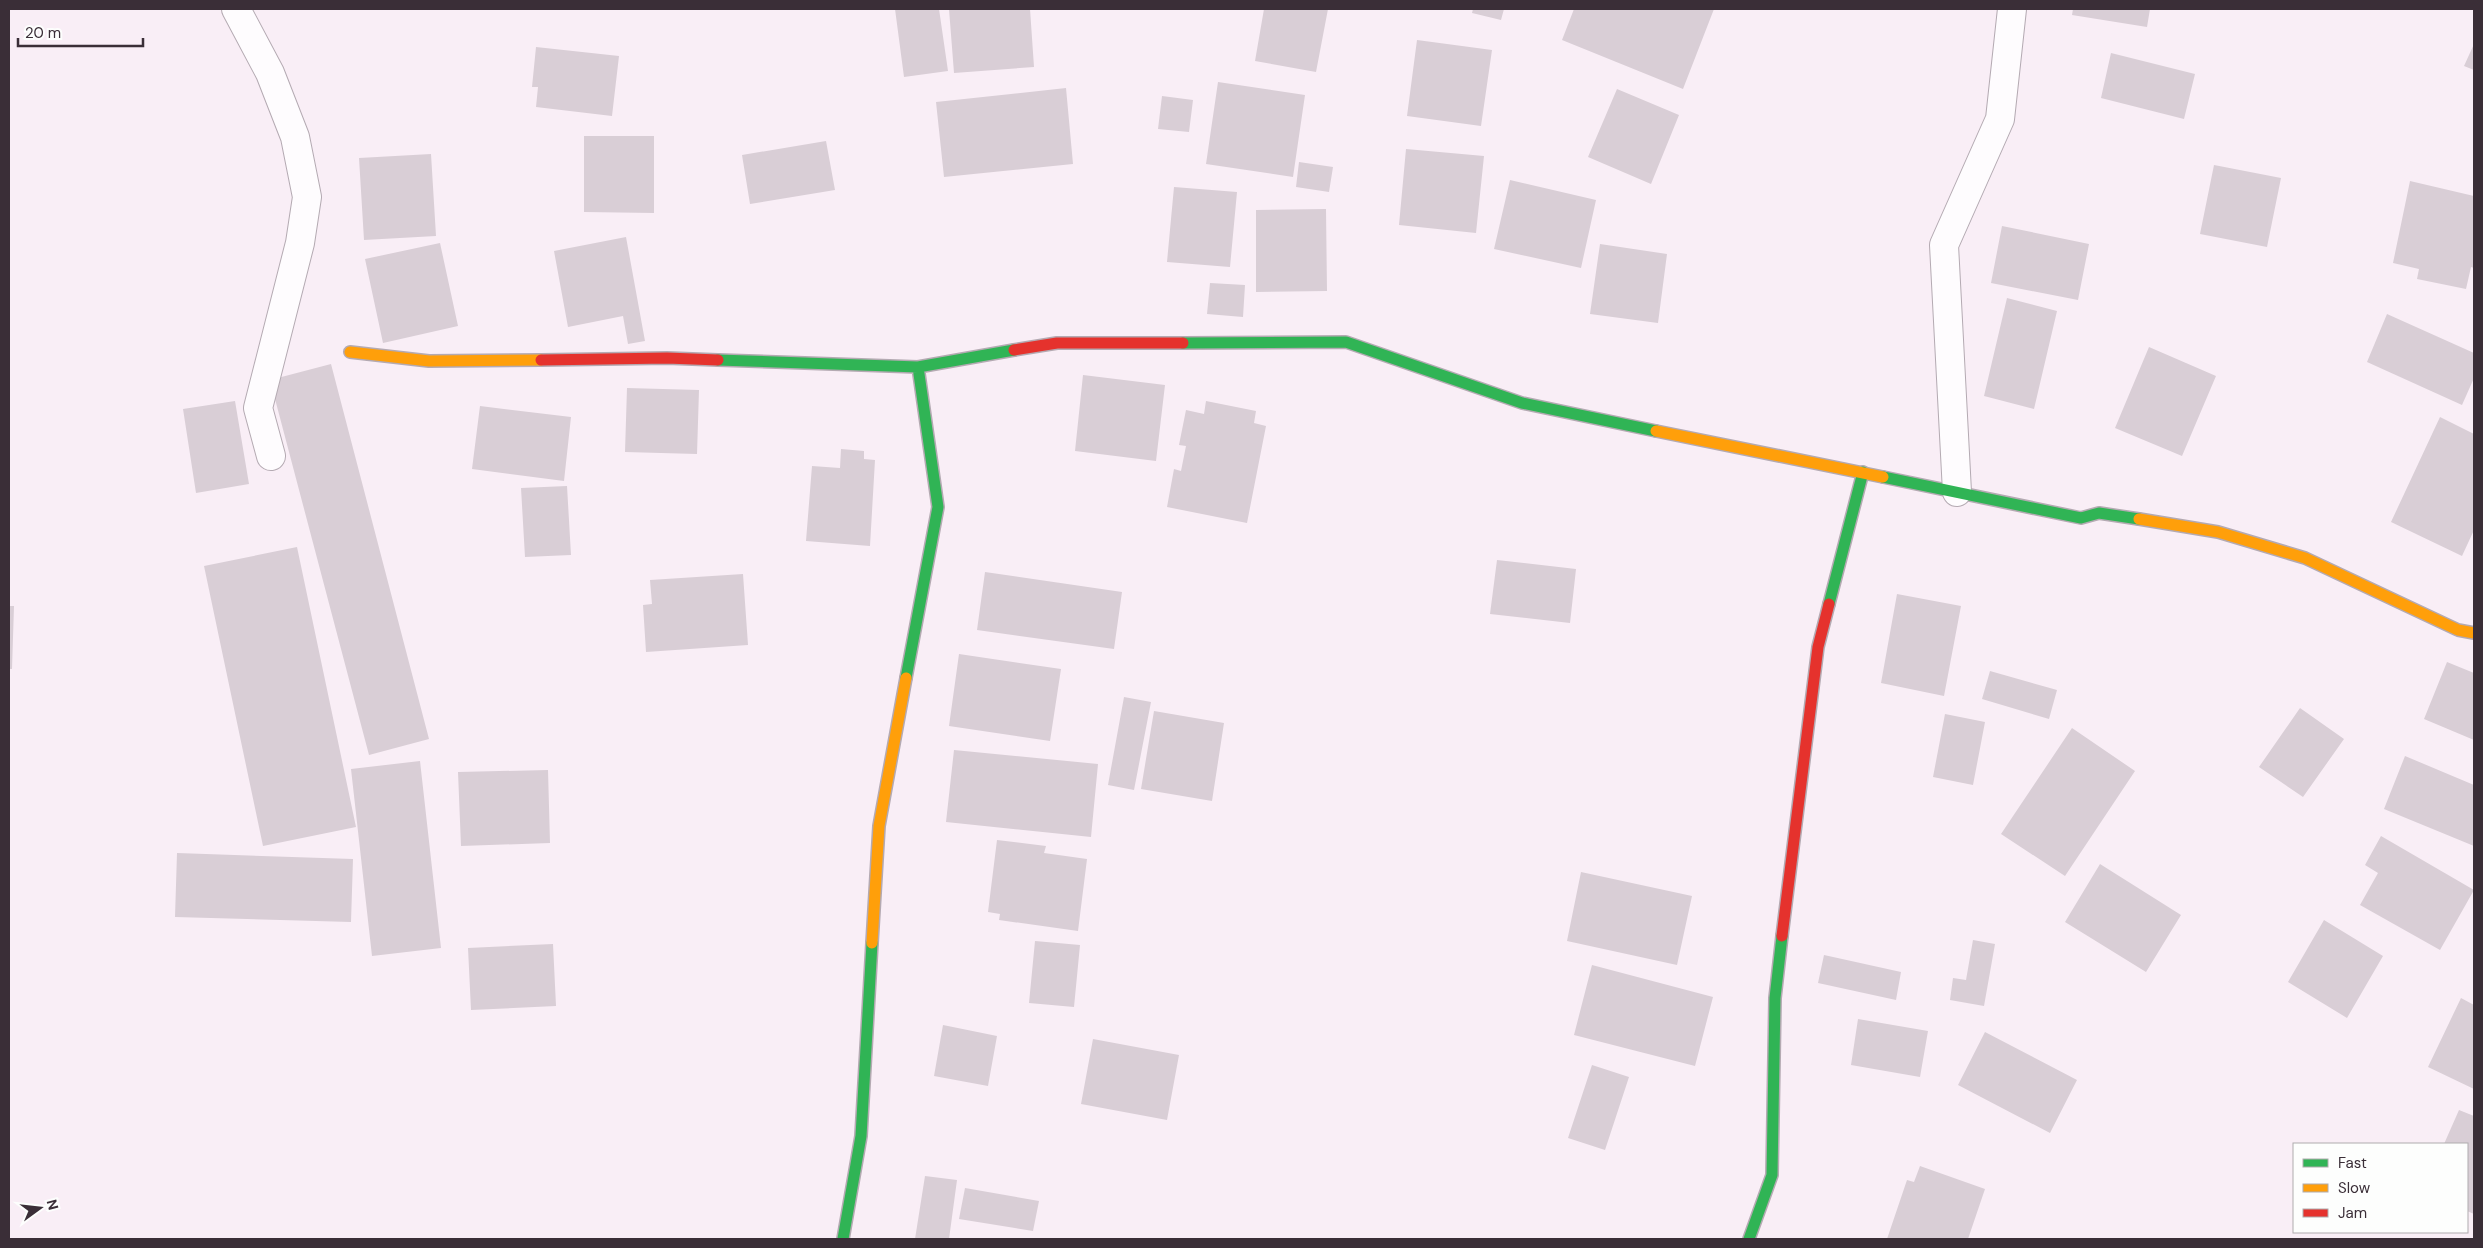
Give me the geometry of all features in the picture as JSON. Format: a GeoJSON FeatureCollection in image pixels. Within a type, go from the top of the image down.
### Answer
{"type":"FeatureCollection","features":[{"type":"Feature","properties":{"kind":"street"},"geometry":{"type":"LineString","coordinates":[[236,9],[270,73],[295,137],[306,197],[300,243],[258,408],[271,456]]}},
{"type":"Feature","properties":{"kind":"street"},"geometry":{"type":"LineString","coordinates":[[1957,492],[1944,245],[2000,119],[2012,9]]}},
{"type":"Feature","properties":{"kind":"street"},"geometry":{"type":"LineString","coordinates":[[350,352],[428,361],[667,358],[918,367],[1057,343],[1346,342],[1522,403],[2081,518],[2099,513],[2218,532],[2305,558],[2458,630],[2474,633]]}},
{"type":"Feature","properties":{"kind":"street"},"geometry":{"type":"LineString","coordinates":[[843,1239],[861,1136],[879,826],[938,507],[918,367]]}},
{"type":"Feature","properties":{"kind":"street"},"geometry":{"type":"LineString","coordinates":[[1749,1239],[1772,1175],[1775,998],[1794,828],[1818,647],[1862,472]]}},
{"type":"Feature","properties":{"kind":"building"},"geometry":{"type":"Polygon","coordinates":[[[895,9],[939,9],[948,71],[904,77],[895,9]]]}},
{"type":"Feature","properties":{"kind":"building"},"geometry":{"type":"Polygon","coordinates":[[[949,9],[1030,9],[1034,67],[954,73],[949,9]]]}},
{"type":"Feature","properties":{"kind":"building"},"geometry":{"type":"Polygon","coordinates":[[[1264,9],[1328,9],[1316,72],[1255,61],[1264,9]]]}},
{"type":"Feature","properties":{"kind":"building"},"geometry":{"type":"Polygon","coordinates":[[[1473,9],[1504,9],[1501,20],[1472,13],[1473,9]]]}},
{"type":"Feature","properties":{"kind":"building"},"geometry":{"type":"Polygon","coordinates":[[[1574,9],[1714,9],[1683,89],[1562,40],[1574,9]]]}},
{"type":"Feature","properties":{"kind":"building"},"geometry":{"type":"Polygon","coordinates":[[[2073,9],[2150,9],[2147,27],[2072,15],[2073,9]]]}},
{"type":"Feature","properties":{"kind":"building"},"geometry":{"type":"Polygon","coordinates":[[[1417,40],[1492,50],[1481,126],[1407,116],[1417,40]]]}},
{"type":"Feature","properties":{"kind":"building"},"geometry":{"type":"Polygon","coordinates":[[[2474,44],[2474,70],[2464,66],[2474,44]]]}},
{"type":"Feature","properties":{"kind":"building"},"geometry":{"type":"Polygon","coordinates":[[[536,47],[619,56],[612,116],[536,107],[538,87],[532,87],[536,47]]]}},
{"type":"Feature","properties":{"kind":"building"},"geometry":{"type":"Polygon","coordinates":[[[2111,53],[2195,74],[2184,119],[2101,98],[2111,53]]]}},
{"type":"Feature","properties":{"kind":"building"},"geometry":{"type":"Polygon","coordinates":[[[1218,82],[1305,95],[1293,177],[1206,164],[1218,82]]]}},
{"type":"Feature","properties":{"kind":"building"},"geometry":{"type":"Polygon","coordinates":[[[1066,88],[1073,164],[944,177],[936,102],[1066,88]]]}},
{"type":"Feature","properties":{"kind":"building"},"geometry":{"type":"Polygon","coordinates":[[[1617,89],[1679,115],[1651,184],[1588,157],[1617,89]]]}},
{"type":"Feature","properties":{"kind":"building"},"geometry":{"type":"Polygon","coordinates":[[[1162,96],[1193,100],[1189,132],[1158,129],[1162,96]]]}},
{"type":"Feature","properties":{"kind":"building"},"geometry":{"type":"Polygon","coordinates":[[[584,136],[654,136],[654,213],[584,212],[584,136]]]}},
{"type":"Feature","properties":{"kind":"building"},"geometry":{"type":"Polygon","coordinates":[[[826,141],[835,190],[750,204],[742,155],[826,141]]]}},
{"type":"Feature","properties":{"kind":"building"},"geometry":{"type":"Polygon","coordinates":[[[1406,149],[1484,156],[1476,233],[1399,225],[1406,149]]]}},
{"type":"Feature","properties":{"kind":"building"},"geometry":{"type":"Polygon","coordinates":[[[431,154],[436,236],[364,240],[359,158],[431,154]]]}},
{"type":"Feature","properties":{"kind":"building"},"geometry":{"type":"Polygon","coordinates":[[[1299,162],[1333,167],[1329,192],[1296,187],[1299,162]]]}},
{"type":"Feature","properties":{"kind":"building"},"geometry":{"type":"Polygon","coordinates":[[[2214,165],[2281,178],[2267,247],[2200,234],[2214,165]]]}},
{"type":"Feature","properties":{"kind":"building"},"geometry":{"type":"Polygon","coordinates":[[[1510,180],[1596,200],[1581,268],[1494,249],[1510,180]]]}},
{"type":"Feature","properties":{"kind":"building"},"geometry":{"type":"Polygon","coordinates":[[[2410,181],[2474,196],[2474,268],[2471,267],[2466,289],[2417,279],[2419,269],[2393,263],[2410,181]]]}},
{"type":"Feature","properties":{"kind":"building"},"geometry":{"type":"Polygon","coordinates":[[[1174,187],[1237,192],[1230,267],[1167,262],[1174,187]]]}},
{"type":"Feature","properties":{"kind":"building"},"geometry":{"type":"Polygon","coordinates":[[[1326,209],[1327,291],[1256,292],[1256,210],[1326,209]]]}},
{"type":"Feature","properties":{"kind":"building"},"geometry":{"type":"Polygon","coordinates":[[[2002,226],[2089,244],[2078,300],[1991,283],[2002,226]]]}},
{"type":"Feature","properties":{"kind":"building"},"geometry":{"type":"Polygon","coordinates":[[[626,237],[645,341],[628,344],[623,316],[568,327],[554,251],[626,237]]]}},
{"type":"Feature","properties":{"kind":"building"},"geometry":{"type":"Polygon","coordinates":[[[440,243],[458,326],[383,343],[365,259],[440,243]]]}},
{"type":"Feature","properties":{"kind":"building"},"geometry":{"type":"Polygon","coordinates":[[[1600,244],[1667,254],[1658,323],[1590,314],[1600,244]]]}},
{"type":"Feature","properties":{"kind":"building"},"geometry":{"type":"Polygon","coordinates":[[[1210,283],[1245,285],[1243,317],[1207,314],[1210,283]]]}},
{"type":"Feature","properties":{"kind":"building"},"geometry":{"type":"Polygon","coordinates":[[[2007,298],[2057,311],[2034,409],[1984,396],[2007,298]]]}},
{"type":"Feature","properties":{"kind":"building"},"geometry":{"type":"Polygon","coordinates":[[[2387,314],[2474,353],[2474,378],[2462,405],[2367,362],[2387,314]]]}},
{"type":"Feature","properties":{"kind":"building"},"geometry":{"type":"Polygon","coordinates":[[[2149,347],[2216,376],[2182,456],[2115,428],[2149,347]]]}},
{"type":"Feature","properties":{"kind":"building"},"geometry":{"type":"Polygon","coordinates":[[[331,364],[429,739],[369,755],[270,380],[331,364]]]}},
{"type":"Feature","properties":{"kind":"building"},"geometry":{"type":"Polygon","coordinates":[[[1083,375],[1165,385],[1156,461],[1075,451],[1083,375]]]}},
{"type":"Feature","properties":{"kind":"building"},"geometry":{"type":"Polygon","coordinates":[[[627,388],[699,390],[697,454],[625,452],[627,388]]]}},
{"type":"Feature","properties":{"kind":"building"},"geometry":{"type":"Polygon","coordinates":[[[235,401],[249,484],[196,493],[183,409],[235,401]]]}},
{"type":"Feature","properties":{"kind":"building"},"geometry":{"type":"Polygon","coordinates":[[[1206,401],[1256,411],[1254,423],[1266,426],[1247,523],[1167,507],[1174,469],[1181,471],[1186,446],[1179,445],[1186,410],[1204,414],[1206,401]]]}},
{"type":"Feature","properties":{"kind":"building"},"geometry":{"type":"Polygon","coordinates":[[[480,406],[571,417],[564,481],[472,469],[480,406]]]}},
{"type":"Feature","properties":{"kind":"building"},"geometry":{"type":"Polygon","coordinates":[[[2440,417],[2474,434],[2474,530],[2462,556],[2391,522],[2440,417]]]}},
{"type":"Feature","properties":{"kind":"building"},"geometry":{"type":"Polygon","coordinates":[[[841,449],[864,451],[864,459],[875,460],[870,546],[806,541],[812,466],[840,468],[841,449]]]}},
{"type":"Feature","properties":{"kind":"building"},"geometry":{"type":"Polygon","coordinates":[[[567,486],[571,555],[525,557],[521,488],[567,486]]]}},
{"type":"Feature","properties":{"kind":"building"},"geometry":{"type":"Polygon","coordinates":[[[297,547],[356,827],[263,846],[204,566],[297,547]]]}},
{"type":"Feature","properties":{"kind":"building"},"geometry":{"type":"Polygon","coordinates":[[[1497,560],[1576,569],[1570,623],[1490,614],[1497,560]]]}},
{"type":"Feature","properties":{"kind":"building"},"geometry":{"type":"Polygon","coordinates":[[[985,572],[1122,592],[1114,649],[977,630],[985,572]]]}},
{"type":"Feature","properties":{"kind":"building"},"geometry":{"type":"Polygon","coordinates":[[[743,574],[748,645],[646,652],[643,605],[652,604],[650,580],[743,574]]]}},
{"type":"Feature","properties":{"kind":"building"},"geometry":{"type":"Polygon","coordinates":[[[1897,594],[1961,606],[1944,696],[1881,683],[1897,594]]]}},
{"type":"Feature","properties":{"kind":"building"},"geometry":{"type":"Polygon","coordinates":[[[9,606],[14,606],[12,669],[9,669],[9,606]]]}},
{"type":"Feature","properties":{"kind":"building"},"geometry":{"type":"Polygon","coordinates":[[[959,654],[1061,669],[1050,741],[949,726],[959,654]]]}},
{"type":"Feature","properties":{"kind":"building"},"geometry":{"type":"Polygon","coordinates":[[[2447,662],[2474,673],[2474,740],[2424,719],[2447,662]]]}},
{"type":"Feature","properties":{"kind":"building"},"geometry":{"type":"Polygon","coordinates":[[[1990,671],[2057,690],[2049,719],[1982,699],[1990,671]]]}},
{"type":"Feature","properties":{"kind":"building"},"geometry":{"type":"Polygon","coordinates":[[[1124,697],[1151,702],[1134,790],[1108,785],[1124,697]]]}},
{"type":"Feature","properties":{"kind":"building"},"geometry":{"type":"Polygon","coordinates":[[[2300,708],[2344,739],[2303,797],[2259,767],[2300,708]]]}},
{"type":"Feature","properties":{"kind":"building"},"geometry":{"type":"Polygon","coordinates":[[[1154,711],[1224,723],[1212,801],[1141,789],[1154,711]]]}},
{"type":"Feature","properties":{"kind":"building"},"geometry":{"type":"Polygon","coordinates":[[[1945,714],[1985,722],[1973,785],[1933,777],[1945,714]]]}},
{"type":"Feature","properties":{"kind":"building"},"geometry":{"type":"Polygon","coordinates":[[[2072,728],[2135,771],[2065,876],[2001,834],[2072,728]]]}},
{"type":"Feature","properties":{"kind":"building"},"geometry":{"type":"Polygon","coordinates":[[[954,750],[1098,764],[1091,837],[946,822],[954,750]]]}},
{"type":"Feature","properties":{"kind":"building"},"geometry":{"type":"Polygon","coordinates":[[[2405,756],[2474,785],[2474,846],[2384,809],[2405,756]]]}},
{"type":"Feature","properties":{"kind":"building"},"geometry":{"type":"Polygon","coordinates":[[[420,761],[441,948],[372,956],[351,769],[420,761]]]}},
{"type":"Feature","properties":{"kind":"building"},"geometry":{"type":"Polygon","coordinates":[[[548,770],[550,843],[461,846],[458,772],[548,770]]]}},
{"type":"Feature","properties":{"kind":"building"},"geometry":{"type":"Polygon","coordinates":[[[2381,836],[2474,890],[2440,950],[2360,905],[2378,873],[2365,865],[2381,836]]]}},
{"type":"Feature","properties":{"kind":"building"},"geometry":{"type":"Polygon","coordinates":[[[997,840],[1046,846],[1044,853],[1087,859],[1078,931],[999,920],[1000,914],[988,912],[997,840]]]}},
{"type":"Feature","properties":{"kind":"building"},"geometry":{"type":"Polygon","coordinates":[[[177,853],[353,859],[351,922],[175,917],[177,853]]]}},
{"type":"Feature","properties":{"kind":"building"},"geometry":{"type":"Polygon","coordinates":[[[2100,864],[2181,915],[2146,972],[2065,922],[2100,864]]]}},
{"type":"Feature","properties":{"kind":"building"},"geometry":{"type":"Polygon","coordinates":[[[1581,872],[1692,896],[1677,965],[1567,941],[1581,872]]]}},
{"type":"Feature","properties":{"kind":"building"},"geometry":{"type":"Polygon","coordinates":[[[2324,920],[2383,956],[2347,1018],[2288,982],[2324,920]]]}},
{"type":"Feature","properties":{"kind":"building"},"geometry":{"type":"Polygon","coordinates":[[[1973,940],[1995,944],[1984,1006],[1950,1000],[1953,978],[1966,980],[1973,940]]]}},
{"type":"Feature","properties":{"kind":"building"},"geometry":{"type":"Polygon","coordinates":[[[1035,941],[1080,945],[1074,1007],[1029,1003],[1035,941]]]}},
{"type":"Feature","properties":{"kind":"building"},"geometry":{"type":"Polygon","coordinates":[[[553,944],[556,1006],[471,1010],[468,948],[553,944]]]}},
{"type":"Feature","properties":{"kind":"building"},"geometry":{"type":"Polygon","coordinates":[[[1824,955],[1901,972],[1896,1000],[1818,983],[1824,955]]]}},
{"type":"Feature","properties":{"kind":"building"},"geometry":{"type":"Polygon","coordinates":[[[1592,965],[1713,997],[1695,1066],[1574,1035],[1592,965]]]}},
{"type":"Feature","properties":{"kind":"building"},"geometry":{"type":"Polygon","coordinates":[[[2461,998],[2474,1005],[2474,1089],[2428,1067],[2461,998]]]}},
{"type":"Feature","properties":{"kind":"building"},"geometry":{"type":"Polygon","coordinates":[[[1858,1019],[1928,1031],[1920,1077],[1851,1065],[1858,1019]]]}},
{"type":"Feature","properties":{"kind":"building"},"geometry":{"type":"Polygon","coordinates":[[[943,1025],[997,1036],[988,1086],[934,1076],[943,1025]]]}},
{"type":"Feature","properties":{"kind":"building"},"geometry":{"type":"Polygon","coordinates":[[[1985,1032],[2077,1080],[2050,1133],[1958,1085],[1985,1032]]]}},
{"type":"Feature","properties":{"kind":"building"},"geometry":{"type":"Polygon","coordinates":[[[1093,1039],[1179,1055],[1167,1120],[1081,1104],[1093,1039]]]}},
{"type":"Feature","properties":{"kind":"building"},"geometry":{"type":"Polygon","coordinates":[[[1592,1065],[1629,1077],[1605,1150],[1568,1138],[1592,1065]]]}},
{"type":"Feature","properties":{"kind":"building"},"geometry":{"type":"Polygon","coordinates":[[[2459,1110],[2474,1116],[2474,1214],[2468,1211],[2468,1143],[2444,1143],[2459,1110]]]}},
{"type":"Feature","properties":{"kind":"building"},"geometry":{"type":"Polygon","coordinates":[[[1920,1166],[1985,1189],[1968,1239],[1887,1239],[1907,1180],[1914,1182],[1920,1166]]]}},
{"type":"Feature","properties":{"kind":"building"},"geometry":{"type":"Polygon","coordinates":[[[925,1176],[957,1180],[949,1239],[915,1239],[925,1176]]]}},
{"type":"Feature","properties":{"kind":"building"},"geometry":{"type":"Polygon","coordinates":[[[965,1188],[1039,1201],[1033,1231],[959,1219],[965,1188]]]}},
{"type":"Feature","properties":{"kind":"traffic: fast"},"geometry":{"type":"LineString","coordinates":[[1183,343],[1346,342],[1522,403],[1656,431]]}},
{"type":"Feature","properties":{"kind":"traffic: fast"},"geometry":{"type":"LineString","coordinates":[[718,360],[918,367],[1014,350]]}},
{"type":"Feature","properties":{"kind":"traffic: fast"},"geometry":{"type":"LineString","coordinates":[[906,678],[938,507],[918,367]]}},
{"type":"Feature","properties":{"kind":"traffic: fast"},"geometry":{"type":"LineString","coordinates":[[1829,604],[1863,472]]}},
{"type":"Feature","properties":{"kind":"traffic: fast"},"geometry":{"type":"LineString","coordinates":[[1883,477],[2081,518],[2099,513],[2139,519]]}},
{"type":"Feature","properties":{"kind":"traffic: fast"},"geometry":{"type":"LineString","coordinates":[[1749,1239],[1772,1175],[1775,998],[1782,936]]}},
{"type":"Feature","properties":{"kind":"traffic: fast"},"geometry":{"type":"LineString","coordinates":[[843,1239],[861,1136],[872,943]]}},
{"type":"Feature","properties":{"kind":"traffic: slow"},"geometry":{"type":"LineString","coordinates":[[350,352],[429,361],[541,360]]}},
{"type":"Feature","properties":{"kind":"traffic: slow"},"geometry":{"type":"LineString","coordinates":[[1656,431],[1883,477]]}},
{"type":"Feature","properties":{"kind":"traffic: slow"},"geometry":{"type":"LineString","coordinates":[[2139,519],[2218,532],[2305,558],[2458,630],[2474,633]]}},
{"type":"Feature","properties":{"kind":"traffic: slow"},"geometry":{"type":"LineString","coordinates":[[872,943],[879,826],[906,678]]}},
{"type":"Feature","properties":{"kind":"traffic: jam"},"geometry":{"type":"LineString","coordinates":[[1014,350],[1057,343],[1183,343]]}},
{"type":"Feature","properties":{"kind":"traffic: jam"},"geometry":{"type":"LineString","coordinates":[[541,360],[667,358],[718,360]]}},
{"type":"Feature","properties":{"kind":"traffic: jam"},"geometry":{"type":"LineString","coordinates":[[1782,936],[1818,647],[1829,604]]}}]}
